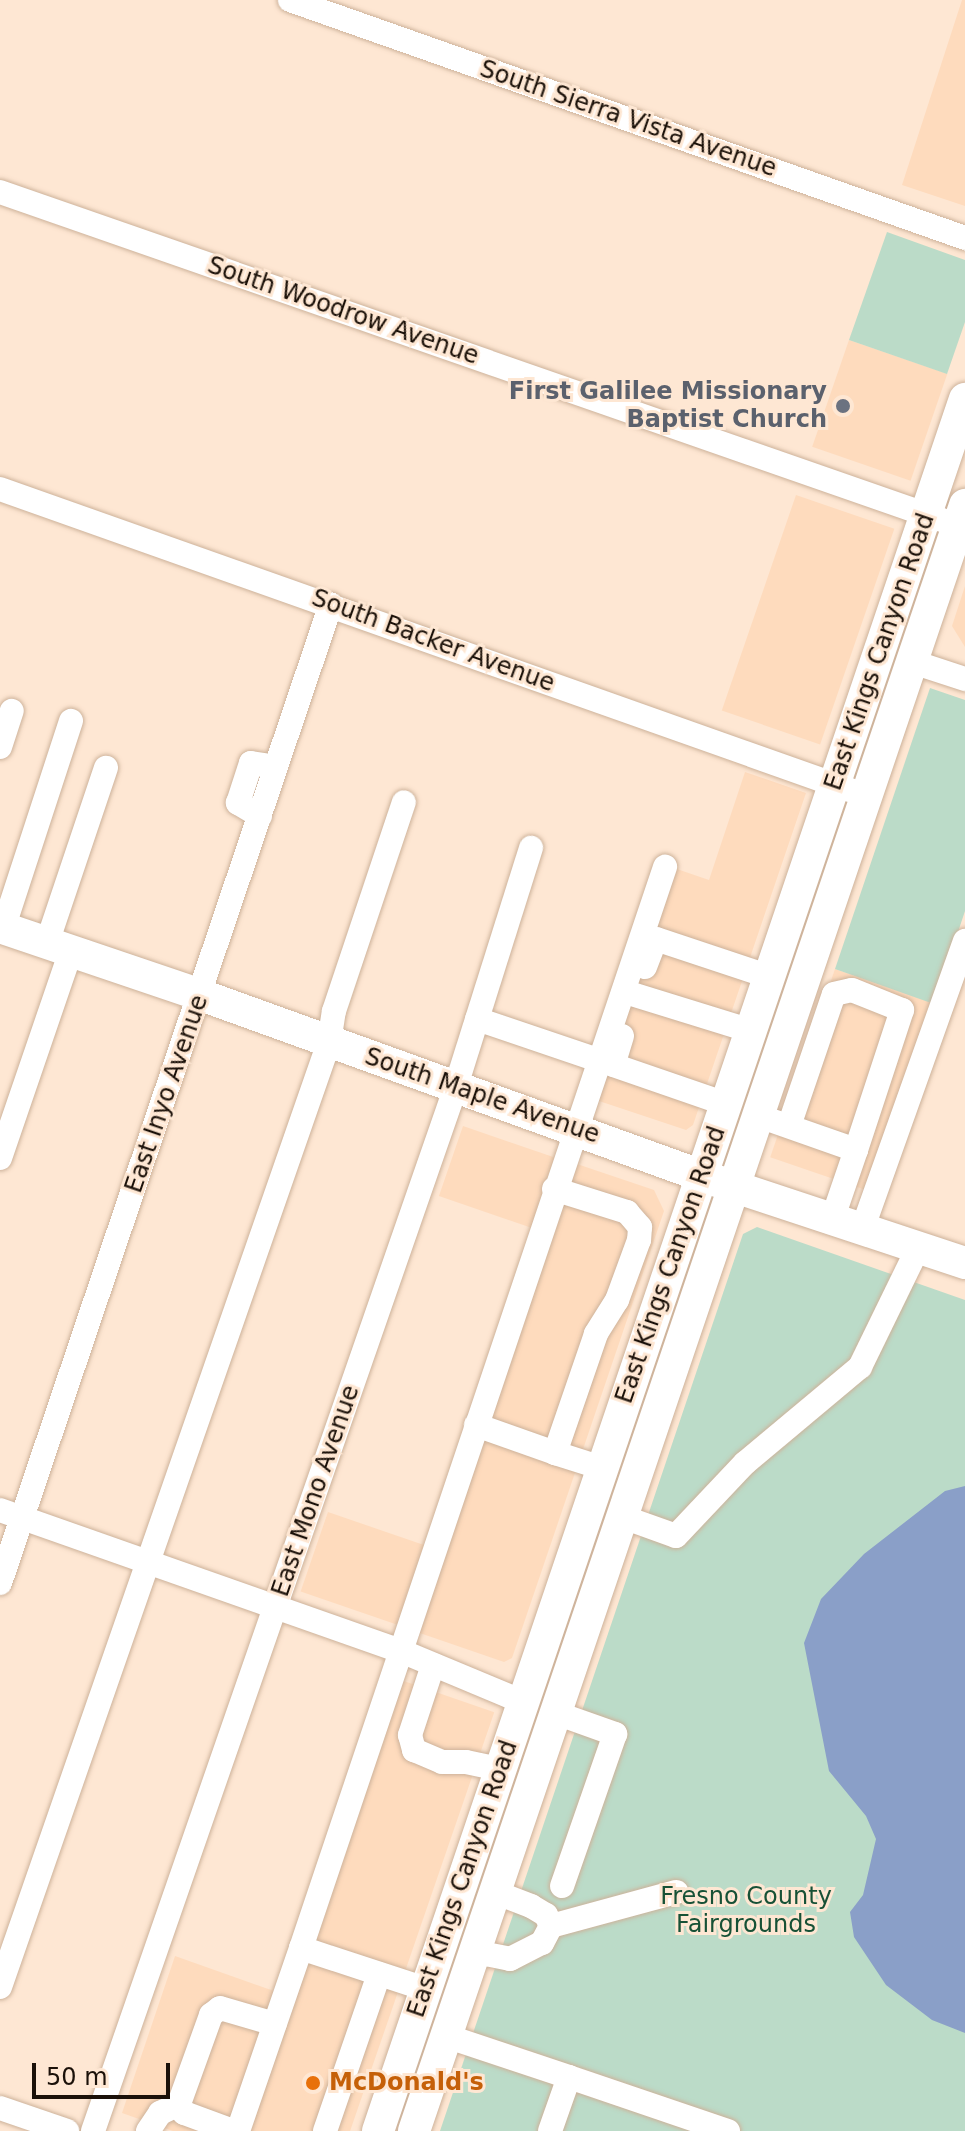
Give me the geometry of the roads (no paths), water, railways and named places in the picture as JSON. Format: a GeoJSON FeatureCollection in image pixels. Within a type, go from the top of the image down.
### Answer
{"type":"FeatureCollection","features":[{"type":"Feature","properties":{"kind":"main road","name":"East Kings Canyon Road"},"geometry":{"type":"LineString","coordinates":[[378,2131],[965,399]]}},
{"type":"Feature","properties":{"kind":"main road","name":"East Kings Canyon Road"},"geometry":{"type":"LineString","coordinates":[[414,2131],[735,1187],[774,1121],[866,796],[962,516]]}},
{"type":"Feature","properties":{"kind":"main road","name":"South Maple Avenue"},"geometry":{"type":"LineString","coordinates":[[2,928],[201,995],[702,1176],[965,1263]]}},
{"type":"Feature","properties":{"kind":"main road"},"geometry":{"type":"LineString","coordinates":[[556,1713],[547,1700],[546,1681],[586,1561],[589,1507]]}},
{"type":"Feature","properties":{"kind":"main road"},"geometry":{"type":"LineString","coordinates":[[475,1952],[474,1910],[533,1736],[533,1714],[523,1702]]}},
{"type":"Feature","properties":{"kind":"main road"},"geometry":{"type":"LineString","coordinates":[[391,2131],[429,2018],[426,1989]]}},
{"type":"Feature","properties":{"kind":"street","name":"South Sierra Vista Avenue"},"geometry":{"type":"LineString","coordinates":[[290,0],[965,238]]}},
{"type":"Feature","properties":{"kind":"street","name":"South Woodrow Avenue"},"geometry":{"type":"LineString","coordinates":[[0,192],[926,514],[962,516]]}},
{"type":"Feature","properties":{"kind":"street","name":"South Backer Avenue"},"geometry":{"type":"LineString","coordinates":[[0,489],[866,796]]}},
{"type":"Feature","properties":{"kind":"street","name":"East Inyo Avenue"},"geometry":{"type":"LineString","coordinates":[[0,1583],[11,1514],[201,995],[331,604]]}},
{"type":"Feature","properties":{"kind":"street"},"geometry":{"type":"LineString","coordinates":[[913,662],[965,679]]}},
{"type":"Feature","properties":{"kind":"street"},"geometry":{"type":"LineString","coordinates":[[0,747],[12,711]]}},
{"type":"Feature","properties":{"kind":"street"},"geometry":{"type":"LineString","coordinates":[[2,928],[71,721]]}},
{"type":"Feature","properties":{"kind":"street"},"geometry":{"type":"LineString","coordinates":[[0,1158],[106,768]]}},
{"type":"Feature","properties":{"kind":"street"},"geometry":{"type":"LineString","coordinates":[[0,1987],[329,1042],[334,1011],[404,802]]}},
{"type":"Feature","properties":{"kind":"street","name":"East Mono Avenue"},"geometry":{"type":"LineString","coordinates":[[93,2131],[455,1089],[531,848]]}},
{"type":"Feature","properties":{"kind":"street"},"geometry":{"type":"LineString","coordinates":[[606,1062],[665,867]]}},
{"type":"Feature","properties":{"kind":"street"},"geometry":{"type":"LineString","coordinates":[[179,2104],[184,2113],[236,2131],[301,1948],[575,1128],[635,995],[656,939],[770,977]]}},
{"type":"Feature","properties":{"kind":"street"},"geometry":{"type":"LineString","coordinates":[[847,1225],[965,941]]}},
{"type":"Feature","properties":{"kind":"street"},"geometry":{"type":"LineString","coordinates":[[847,1225],[856,1150],[902,1010],[852,990],[834,994],[774,1121],[856,1150]]}},
{"type":"Feature","properties":{"kind":"street"},"geometry":{"type":"LineString","coordinates":[[635,995],[751,1031]]}},
{"type":"Feature","properties":{"kind":"street"},"geometry":{"type":"LineString","coordinates":[[477,1019],[726,1104]]}},
{"type":"Feature","properties":{"kind":"street"},"geometry":{"type":"LineString","coordinates":[[554,1189],[627,1212],[640,1227],[639,1240],[617,1300],[596,1334],[555,1453]]}},
{"type":"Feature","properties":{"kind":"street"},"geometry":{"type":"LineString","coordinates":[[639,1240],[676,1252]]}},
{"type":"Feature","properties":{"kind":"street"},"geometry":{"type":"LineString","coordinates":[[623,1517],[676,1536],[745,1463],[860,1367],[918,1248]]}},
{"type":"Feature","properties":{"kind":"street"},"geometry":{"type":"LineString","coordinates":[[476,1425],[602,1468]]}},
{"type":"Feature","properties":{"kind":"street"},"geometry":{"type":"LineString","coordinates":[[11,1514],[401,1651],[523,1702]]}},
{"type":"Feature","properties":{"kind":"street"},"geometry":{"type":"LineString","coordinates":[[433,1665],[410,1735],[414,1750],[442,1762],[500,1769]]}},
{"type":"Feature","properties":{"kind":"street"},"geometry":{"type":"LineString","coordinates":[[556,1713],[615,1734],[562,1886]]}},
{"type":"Feature","properties":{"kind":"street"},"geometry":{"type":"LineString","coordinates":[[495,1892],[546,1915],[551,1926]]}},
{"type":"Feature","properties":{"kind":"street"},"geometry":{"type":"LineString","coordinates":[[475,1952],[510,1959],[542,1943],[551,1926],[676,1892]]}},
{"type":"Feature","properties":{"kind":"street"},"geometry":{"type":"LineString","coordinates":[[301,1948],[426,1989]]}},
{"type":"Feature","properties":{"kind":"street"},"geometry":{"type":"LineString","coordinates":[[325,2131],[379,1974]]}},
{"type":"Feature","properties":{"kind":"street"},"geometry":{"type":"LineString","coordinates":[[148,2131],[160,2113],[179,2104],[211,2015],[220,2008],[275,2024]]}},
{"type":"Feature","properties":{"kind":"street"},"geometry":{"type":"LineString","coordinates":[[446,2036],[728,2131]]}},
{"type":"Feature","properties":{"kind":"street"},"geometry":{"type":"LineString","coordinates":[[550,2131],[569,2077]]}},
{"type":"Feature","properties":{"kind":"street"},"geometry":{"type":"LineString","coordinates":[[0,2108],[67,2131]]}},
{"type":"Feature","properties":{"kind":"water"},"geometry":{"type":"Polygon","coordinates":[[[965,1486],[965,2033],[932,2020],[886,1985],[854,1937],[850,1912],[863,1895],[876,1839],[866,1816],[829,1771],[804,1643],[821,1599],[864,1554],[945,1491],[965,1486]]]}},
{"type":"Feature","properties":{"kind":"place","name":"First Galilee Missionary Baptist Church"},"geometry":{"type":"Point","coordinates":[843,406]}},
{"type":"Feature","properties":{"kind":"place","name":"McDonald's"},"geometry":{"type":"Point","coordinates":[313,2083]}},
{"type":"Feature","properties":{"kind":"park label","name":"Fresno County Fairgrounds"},"geometry":{"type":"Point","coordinates":[746,1911]}}]}
